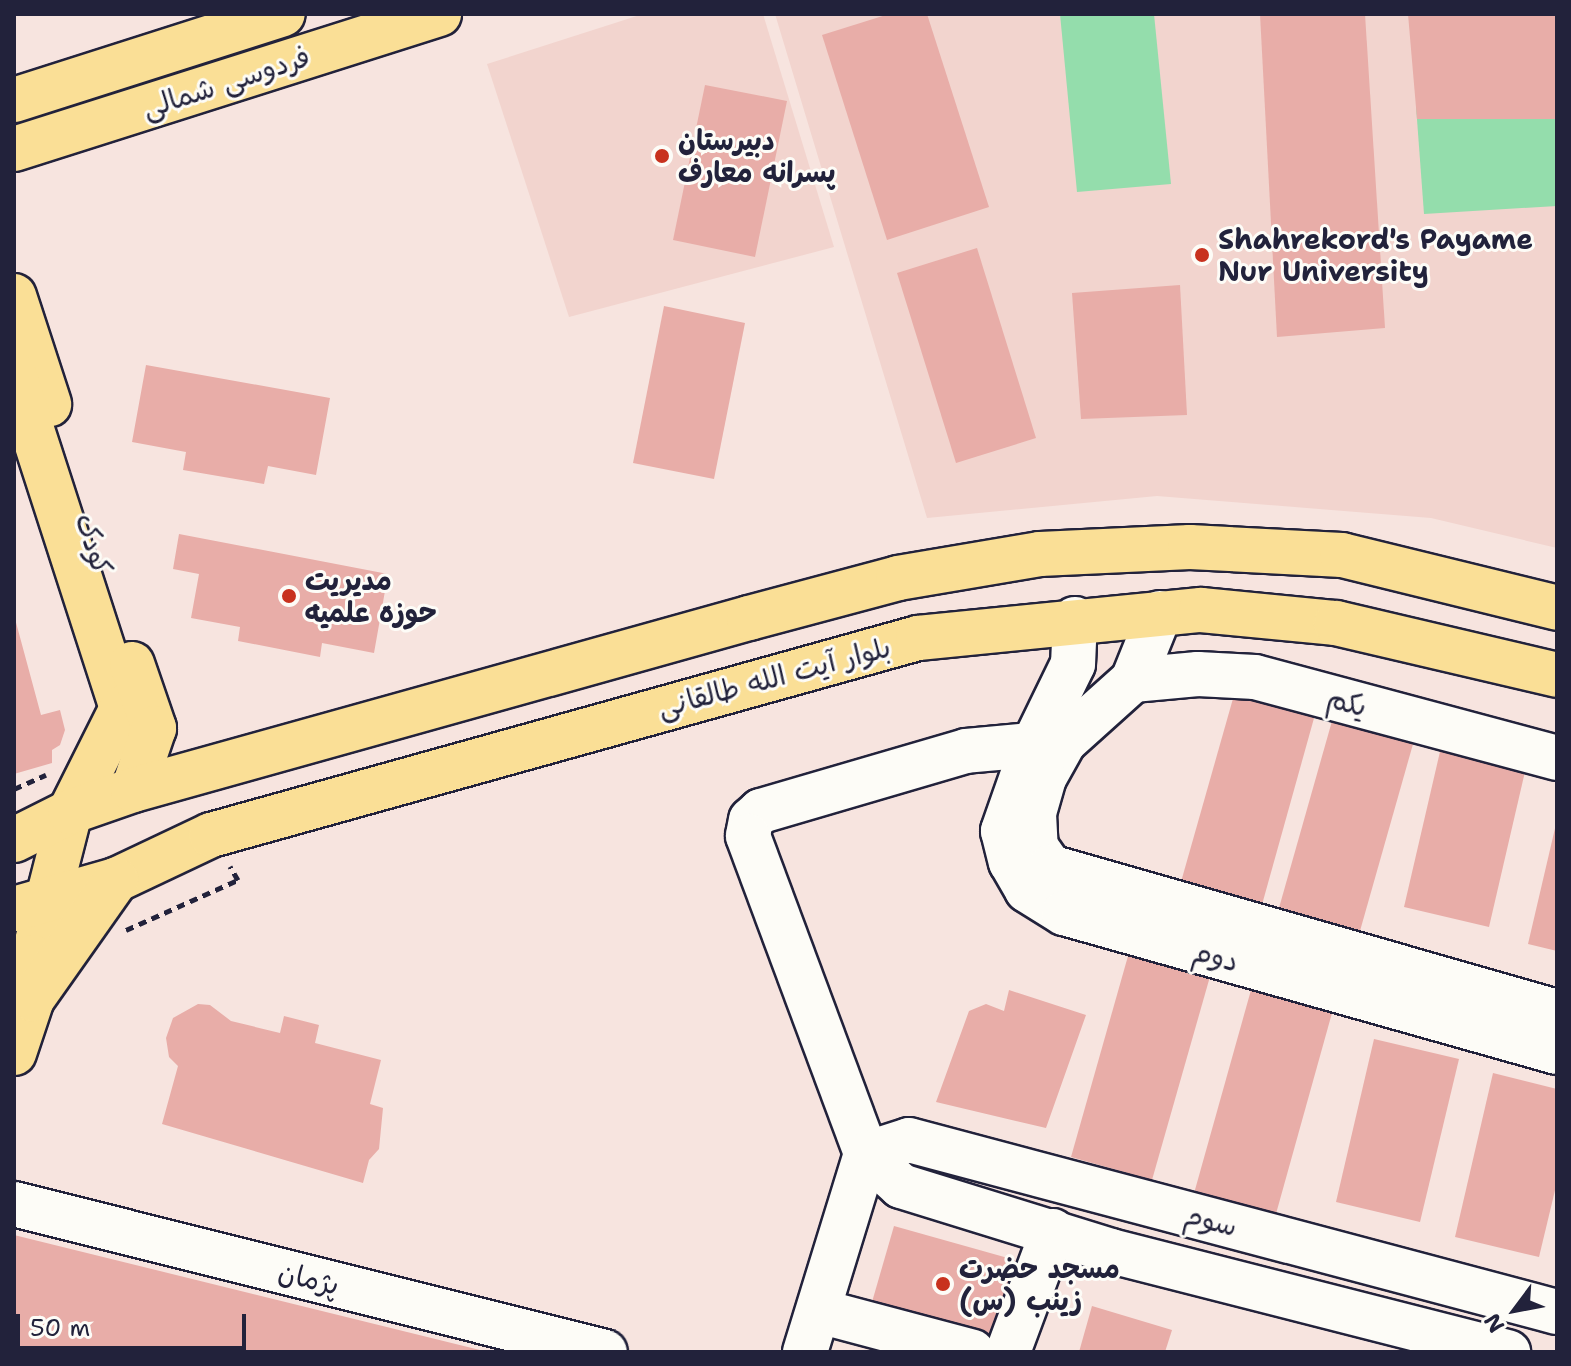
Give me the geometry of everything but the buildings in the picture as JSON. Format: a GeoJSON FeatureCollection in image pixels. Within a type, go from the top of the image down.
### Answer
{"type":"FeatureCollection","features":[{"type":"Feature","properties":{"kind":"main road","name":"فردوسی شمالی"},"geometry":{"type":"LineString","coordinates":[[14,100],[283,14]]}},
{"type":"Feature","properties":{"kind":"main road","name":"فردوسی شمالی"},"geometry":{"type":"LineString","coordinates":[[14,149],[439,14]]}},
{"type":"Feature","properties":{"kind":"main road","name":"کودک"},"geometry":{"type":"LineString","coordinates":[[14,296],[154,728],[141,788]]}},
{"type":"Feature","properties":{"kind":"main road","name":"کودک"},"geometry":{"type":"LineString","coordinates":[[14,374],[122,708],[70,812],[31,904],[32,999]]}},
{"type":"Feature","properties":{"kind":"main road"},"geometry":{"type":"LineString","coordinates":[[14,840],[70,812],[141,788],[898,578],[1040,554],[1190,547],[1342,555],[1557,608]]}},
{"type":"Feature","properties":{"kind":"main road","name":"بلوار آیت الله طالقانی"},"geometry":{"type":"LineString","coordinates":[[31,904],[134,871],[211,835],[918,638],[1075,619],[1201,610],[1336,623],[1557,675]]}},
{"type":"Feature","properties":{"kind":"main road"},"geometry":{"type":"LineString","coordinates":[[14,1053],[32,999],[134,871],[171,842],[174,831],[166,802],[141,788]]}},
{"type":"Feature","properties":{"kind":"street"},"geometry":{"type":"LineString","coordinates":[[1048,745],[1133,680],[1160,613]]}},
{"type":"Feature","properties":{"kind":"street"},"geometry":{"type":"LineString","coordinates":[[1038,878],[1034,814],[1044,778],[1048,745],[1073,664],[1075,619]]}},
{"type":"Feature","properties":{"kind":"street","name":"یکم"},"geometry":{"type":"LineString","coordinates":[[1133,680],[1198,674],[1255,677],[1557,758]]}},
{"type":"Feature","properties":{"kind":"street","name":"سوم"},"geometry":{"type":"LineString","coordinates":[[1048,745],[966,751],[761,811],[751,820],[748,836],[866,1154],[901,1186],[1053,1231],[1491,1350]]}},
{"type":"Feature","properties":{"kind":"street","name":"دوم"},"geometry":{"type":"LineString","coordinates":[[1038,878],[1557,1012]]}},
{"type":"Feature","properties":{"kind":"street","name":"دوم"},"geometry":{"type":"LineString","coordinates":[[1038,878],[1064,913],[1557,1052]]}},
{"type":"Feature","properties":{"kind":"street","name":"سوم"},"geometry":{"type":"LineString","coordinates":[[866,1154],[909,1140],[1557,1312]]}},
{"type":"Feature","properties":{"kind":"street"},"geometry":{"type":"LineString","coordinates":[[805,1352],[866,1154]]}},
{"type":"Feature","properties":{"kind":"street","name":"پژمان"},"geometry":{"type":"LineString","coordinates":[[14,1204],[605,1352]]}},
{"type":"Feature","properties":{"kind":"street"},"geometry":{"type":"LineString","coordinates":[[1008,1352],[1053,1231]]}},
{"type":"Feature","properties":{"kind":"street"},"geometry":{"type":"LineString","coordinates":[[819,1311],[973,1352]]}},
{"type":"Feature","properties":{"kind":"path"},"geometry":{"type":"LineString","coordinates":[[122,932],[238,880],[211,835]]}},
{"type":"Feature","properties":{"kind":"shaded area","name":"دبیرستان پسرانه معارف"},"geometry":{"type":"Polygon","coordinates":[[[643,14],[763,14],[834,247],[569,317],[487,64],[643,14]]]}},
{"type":"Feature","properties":{"kind":"shaded area","name":"Shahrekord's Payame Nur University"},"geometry":{"type":"Polygon","coordinates":[[[775,14],[1557,14],[1557,548],[1431,518],[1157,496],[927,518],[775,14]]]}},
{"type":"Feature","properties":{"kind":"green space"},"geometry":{"type":"Polygon","coordinates":[[[1060,14],[1154,14],[1171,184],[1077,192],[1060,14]]]}},
{"type":"Feature","properties":{"kind":"green space"},"geometry":{"type":"Polygon","coordinates":[[[1557,97],[1557,206],[1424,214],[1416,106],[1557,97]]]}},
{"type":"Feature","properties":{"kind":"place","name":"دبیرستان پسرانه معارف"},"geometry":{"type":"Point","coordinates":[662,156]}},
{"type":"Feature","properties":{"kind":"place","name":"Shahrekord's Payame Nur University"},"geometry":{"type":"Point","coordinates":[1202,255]}},
{"type":"Feature","properties":{"kind":"place","name":"مدیریت حوزه علمیه"},"geometry":{"type":"Point","coordinates":[289,596]}},
{"type":"Feature","properties":{"kind":"place","name":"مسجد حضرت زینب (س)"},"geometry":{"type":"Point","coordinates":[943,1284]}}]}
